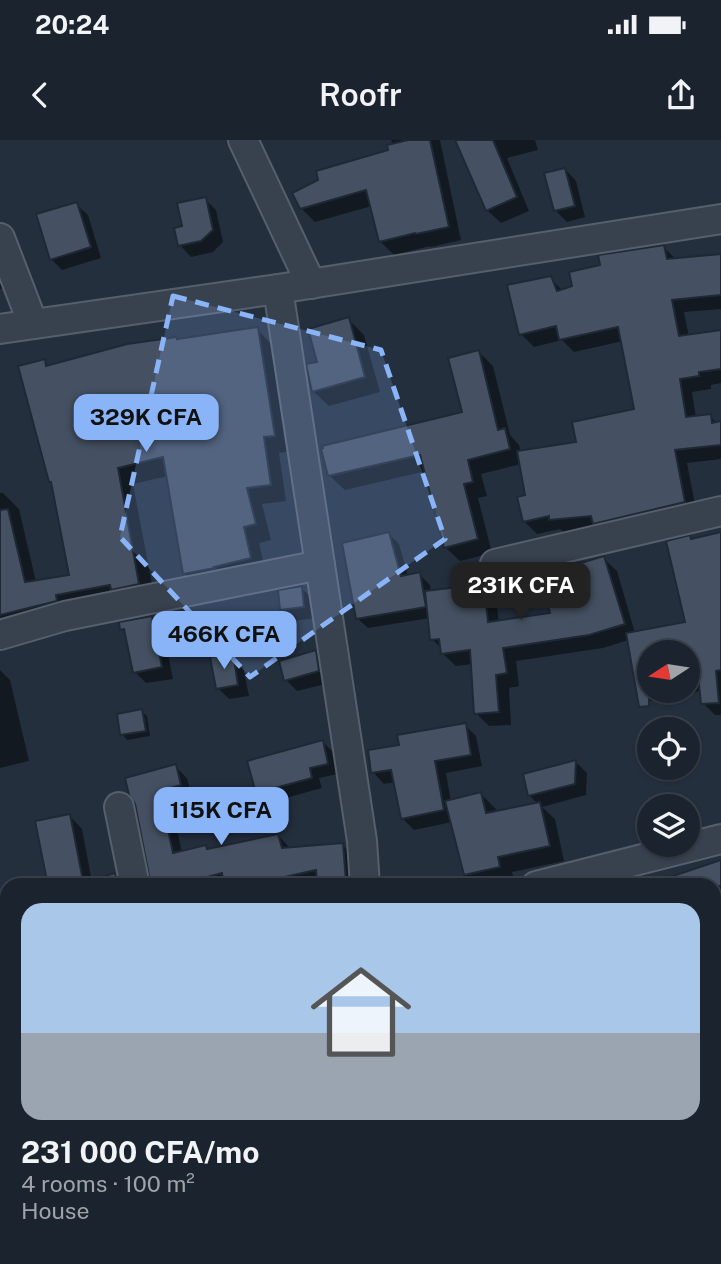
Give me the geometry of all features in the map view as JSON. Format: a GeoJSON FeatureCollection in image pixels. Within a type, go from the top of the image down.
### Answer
{"type":"FeatureCollection","features":[{"type":"Feature","properties":{"kind":"street"},"geometry":{"type":"LineString","coordinates":[[243,140],[311,284]]}},
{"type":"Feature","properties":{"kind":"street"},"geometry":{"type":"LineString","coordinates":[[0,329],[311,284],[721,219]]}},
{"type":"Feature","properties":{"kind":"street"},"geometry":{"type":"LineString","coordinates":[[0,239],[33,324]]}},
{"type":"Feature","properties":{"kind":"street"},"geometry":{"type":"LineString","coordinates":[[278,289],[362,841],[364,878]]}},
{"type":"Feature","properties":{"kind":"street"},"geometry":{"type":"LineString","coordinates":[[495,564],[721,512]]}},
{"type":"Feature","properties":{"kind":"street"},"geometry":{"type":"LineString","coordinates":[[0,635],[65,616],[320,565]]}},
{"type":"Feature","properties":{"kind":"street"},"geometry":{"type":"LineString","coordinates":[[119,807],[133,878]]}},
{"type":"Feature","properties":{"kind":"street"},"geometry":{"type":"LineString","coordinates":[[567,878],[721,839]]}},
{"type":"Feature","properties":{"kind":"highlighted area"},"geometry":{"type":"Polygon","coordinates":[[[173,296],[381,350],[445,539],[250,677],[120,537],[173,296]]]}},
{"type":"Feature","properties":{"kind":"building"},"geometry":{"type":"Polygon","coordinates":[[[408,140],[430,140],[449,227],[379,242],[366,190],[300,209],[292,193],[318,180],[316,171],[388,150],[387,145],[408,140]]]}},
{"type":"Feature","properties":{"kind":"building"},"geometry":{"type":"Polygon","coordinates":[[[455,140],[493,140],[517,197],[486,211],[455,140]]]}},
{"type":"Feature","properties":{"kind":"building"},"geometry":{"type":"Polygon","coordinates":[[[565,168],[575,206],[554,211],[544,173],[565,168]]]}},
{"type":"Feature","properties":{"kind":"building"},"geometry":{"type":"Polygon","coordinates":[[[206,197],[213,230],[201,241],[178,246],[174,228],[182,226],[177,203],[206,197]]]}},
{"type":"Feature","properties":{"kind":"building"},"geometry":{"type":"Polygon","coordinates":[[[77,202],[91,247],[50,260],[36,214],[77,202]]]}},
{"type":"Feature","properties":{"kind":"building"},"geometry":{"type":"Polygon","coordinates":[[[664,245],[667,259],[721,254],[721,295],[672,300],[679,336],[721,330],[721,369],[699,372],[699,376],[680,379],[686,417],[711,414],[712,423],[721,421],[721,445],[675,450],[685,502],[593,524],[591,516],[549,520],[549,516],[523,522],[517,497],[525,495],[517,451],[576,442],[572,422],[634,409],[618,327],[559,340],[556,326],[519,335],[507,285],[551,276],[557,291],[572,286],[569,272],[600,265],[598,255],[664,245]]]}},
{"type":"Feature","properties":{"kind":"building"},"geometry":{"type":"Polygon","coordinates":[[[349,317],[365,377],[312,392],[306,364],[317,362],[308,329],[349,317]]]}},
{"type":"Feature","properties":{"kind":"building"},"geometry":{"type":"Polygon","coordinates":[[[258,327],[275,436],[264,437],[271,485],[247,488],[256,524],[244,527],[251,558],[183,574],[163,457],[118,468],[139,584],[111,590],[110,585],[56,595],[57,601],[0,615],[0,510],[8,509],[25,582],[69,575],[51,482],[18,366],[45,359],[46,366],[127,344],[258,327]]]}},
{"type":"Feature","properties":{"kind":"building"},"geometry":{"type":"Polygon","coordinates":[[[479,350],[498,430],[505,428],[510,449],[468,460],[473,482],[464,484],[478,539],[444,548],[420,455],[328,476],[321,449],[322,446],[462,412],[448,358],[479,350]]]}},
{"type":"Feature","properties":{"kind":"building"},"geometry":{"type":"Polygon","coordinates":[[[389,532],[401,576],[420,572],[426,607],[356,619],[342,543],[389,532]]]}},
{"type":"Feature","properties":{"kind":"building"},"geometry":{"type":"Polygon","coordinates":[[[721,532],[721,670],[716,671],[719,703],[701,704],[700,640],[637,640],[637,696],[626,633],[685,622],[666,541],[690,535],[691,539],[721,532]]]}},
{"type":"Feature","properties":{"kind":"building"},"geometry":{"type":"Polygon","coordinates":[[[604,556],[625,624],[589,635],[503,648],[507,673],[496,675],[499,712],[474,714],[470,650],[441,654],[439,639],[430,640],[425,591],[484,584],[488,622],[550,613],[538,571],[560,566],[561,569],[604,556]]]}},
{"type":"Feature","properties":{"kind":"building"},"geometry":{"type":"Polygon","coordinates":[[[302,586],[304,607],[280,610],[278,590],[302,586]]]}},
{"type":"Feature","properties":{"kind":"building"},"geometry":{"type":"Polygon","coordinates":[[[152,616],[162,667],[133,673],[124,629],[120,630],[119,622],[152,616]]]}},
{"type":"Feature","properties":{"kind":"building"},"geometry":{"type":"Polygon","coordinates":[[[316,650],[319,671],[284,681],[279,661],[316,650]]]}},
{"type":"Feature","properties":{"kind":"building"},"geometry":{"type":"Polygon","coordinates":[[[233,653],[238,685],[216,689],[210,657],[233,653]]]}},
{"type":"Feature","properties":{"kind":"building"},"geometry":{"type":"Polygon","coordinates":[[[142,709],[146,731],[120,735],[117,714],[142,709]]]}},
{"type":"Feature","properties":{"kind":"building"},"geometry":{"type":"Polygon","coordinates":[[[466,723],[471,755],[435,761],[444,810],[401,819],[391,770],[371,773],[368,750],[399,745],[397,735],[466,723]]]}},
{"type":"Feature","properties":{"kind":"building"},"geometry":{"type":"Polygon","coordinates":[[[323,740],[328,764],[310,768],[312,778],[256,793],[247,761],[323,740]]]}},
{"type":"Feature","properties":{"kind":"building"},"geometry":{"type":"Polygon","coordinates":[[[576,760],[575,784],[528,796],[523,774],[576,760]]]}},
{"type":"Feature","properties":{"kind":"building"},"geometry":{"type":"Polygon","coordinates":[[[176,764],[181,785],[160,791],[173,853],[206,845],[207,849],[278,834],[282,848],[343,843],[346,878],[317,878],[316,870],[280,878],[223,878],[222,873],[204,878],[149,878],[135,804],[129,795],[125,778],[176,764]]]}},
{"type":"Feature","properties":{"kind":"building"},"geometry":{"type":"Polygon","coordinates":[[[481,792],[486,813],[540,802],[550,846],[498,857],[500,867],[464,875],[445,801],[481,792]]]}},
{"type":"Feature","properties":{"kind":"building"},"geometry":{"type":"Polygon","coordinates":[[[70,814],[82,878],[46,878],[35,821],[70,814]]]}},
{"type":"Feature","properties":{"kind":"building"},"geometry":{"type":"Polygon","coordinates":[[[721,860],[721,878],[667,878],[721,860]]]}},
{"type":"Feature","properties":{"kind":"building"},"geometry":{"type":"Polygon","coordinates":[[[115,873],[116,878],[99,878],[115,873]]]}}]}
